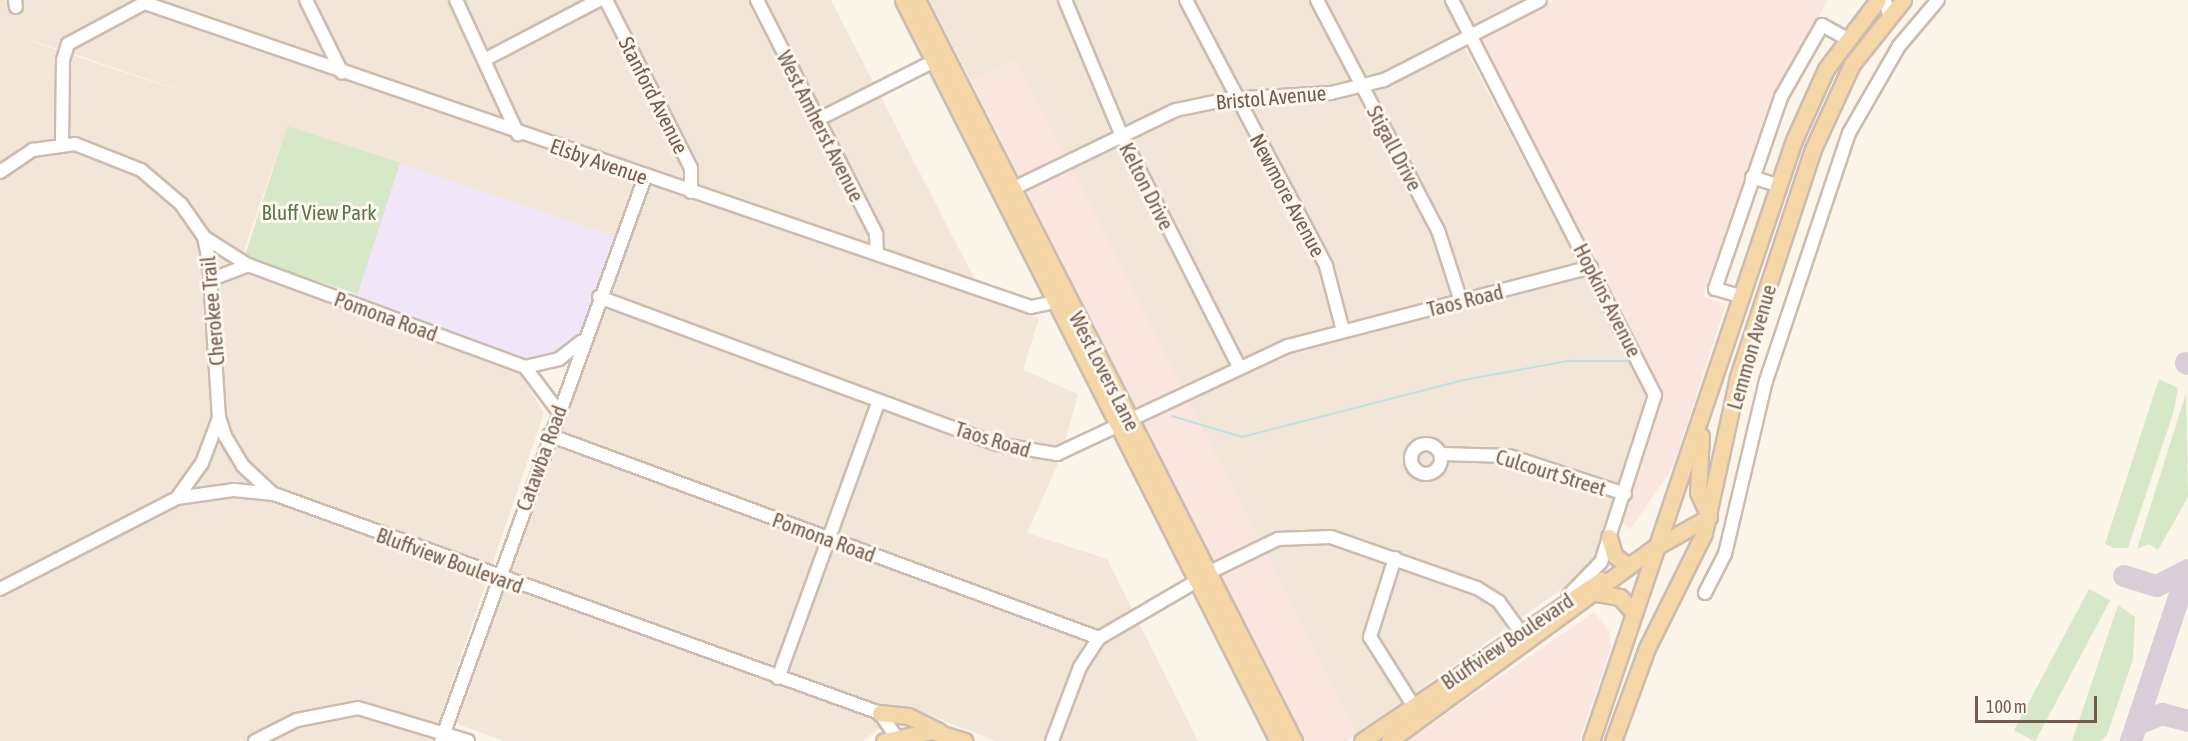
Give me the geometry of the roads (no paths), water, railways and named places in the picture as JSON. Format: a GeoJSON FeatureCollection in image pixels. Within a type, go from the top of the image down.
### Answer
{"type":"FeatureCollection","features":[{"type":"Feature","properties":{"kind":"main road","name":"West Lovers Lane"},"geometry":{"type":"LineString","coordinates":[[903,0],[940,58]]}},
{"type":"Feature","properties":{"kind":"main road","name":"West Lovers Lane"},"geometry":{"type":"LineString","coordinates":[[917,0],[940,58],[1202,577],[1278,741]]}},
{"type":"Feature","properties":{"kind":"main road","name":"Lemmon Avenue"},"geometry":{"type":"LineString","coordinates":[[1591,741],[1740,296],[1808,106],[1845,38],[1881,3],[1903,0]]}},
{"type":"Feature","properties":{"kind":"main road","name":"Lemmon Avenue"},"geometry":{"type":"LineString","coordinates":[[1613,741],[1647,648],[1709,517],[1735,388],[1762,303],[1824,121],[1864,45],[1881,3]]}},
{"type":"Feature","properties":{"kind":"main road"},"geometry":{"type":"LineString","coordinates":[[1740,296],[1762,303]]}},
{"type":"Feature","properties":{"kind":"main road"},"geometry":{"type":"LineString","coordinates":[[1706,402],[1696,471],[1709,517]]}},
{"type":"Feature","properties":{"kind":"main road","name":"Bluffview Boulevard"},"geometry":{"type":"LineString","coordinates":[[1523,636],[1561,602],[1624,563],[1709,517]]}},
{"type":"Feature","properties":{"kind":"main road"},"geometry":{"type":"LineString","coordinates":[[1609,537],[1614,555],[1624,563]]}},
{"type":"Feature","properties":{"kind":"main road","name":"Bluffview Boulevard"},"geometry":{"type":"LineString","coordinates":[[1362,741],[1418,711],[1523,636],[1597,593],[1654,548]]}},
{"type":"Feature","properties":{"kind":"main road","name":"West Lovers Lane"},"geometry":{"type":"LineString","coordinates":[[1202,577],[1294,741]]}},
{"type":"Feature","properties":{"kind":"main road"},"geometry":{"type":"LineString","coordinates":[[1597,593],[1620,597],[1634,613]]}},
{"type":"Feature","properties":{"kind":"main road","name":"Bluffview Boulevard"},"geometry":{"type":"LineString","coordinates":[[1389,741],[1418,711]]}},
{"type":"Feature","properties":{"kind":"main road"},"geometry":{"type":"LineString","coordinates":[[880,713],[908,716],[941,733],[965,741]]}},
{"type":"Feature","properties":{"kind":"main road"},"geometry":{"type":"LineString","coordinates":[[893,739],[941,733]]}},
{"type":"Feature","properties":{"kind":"street"},"geometry":{"type":"LineString","coordinates":[[306,0],[342,73]]}},
{"type":"Feature","properties":{"kind":"street"},"geometry":{"type":"LineString","coordinates":[[456,0],[486,59],[518,134]]}},
{"type":"Feature","properties":{"kind":"street"},"geometry":{"type":"LineString","coordinates":[[486,59],[599,0]]}},
{"type":"Feature","properties":{"kind":"street","name":"Stanford Avenue"},"geometry":{"type":"LineString","coordinates":[[606,0],[691,168],[691,192]]}},
{"type":"Feature","properties":{"kind":"street","name":"West Amherst Avenue"},"geometry":{"type":"LineString","coordinates":[[757,0],[876,234],[877,254]]}},
{"type":"Feature","properties":{"kind":"street","name":"Kelton Drive"},"geometry":{"type":"LineString","coordinates":[[1065,0],[1121,134],[1239,367]]}},
{"type":"Feature","properties":{"kind":"street","name":"Newmore Avenue"},"geometry":{"type":"LineString","coordinates":[[1186,0],[1330,275],[1343,331]]}},
{"type":"Feature","properties":{"kind":"street","name":"Stigall Drive"},"geometry":{"type":"LineString","coordinates":[[1317,0],[1438,230],[1461,301]]}},
{"type":"Feature","properties":{"kind":"street","name":"Hopkins Avenue"},"geometry":{"type":"LineString","coordinates":[[1452,0],[1655,395],[1625,494],[1596,571],[1561,602]]}},
{"type":"Feature","properties":{"kind":"street","name":"Bristol Avenue"},"geometry":{"type":"LineString","coordinates":[[1007,191],[1121,134],[1176,110],[1237,98],[1363,87],[1540,0]]}},
{"type":"Feature","properties":{"kind":"street","name":"Lemmon Avenue"},"geometry":{"type":"LineString","coordinates":[[1705,593],[1725,554],[1766,381],[1849,133],[1899,46],[1938,0]]}},
{"type":"Feature","properties":{"kind":"street"},"geometry":{"type":"LineString","coordinates":[[62,143],[63,60],[68,44],[148,2]]}},
{"type":"Feature","properties":{"kind":"street","name":"Elsby Avenue"},"geometry":{"type":"LineString","coordinates":[[148,2],[518,134],[1031,307],[1061,299]]}},
{"type":"Feature","properties":{"kind":"street"},"geometry":{"type":"LineString","coordinates":[[1740,296],[1715,289],[1781,97],[1822,25],[1845,38]]}},
{"type":"Feature","properties":{"kind":"street"},"geometry":{"type":"LineString","coordinates":[[817,120],[940,58]]}},
{"type":"Feature","properties":{"kind":"street","name":"Cherokee Trail"},"geometry":{"type":"LineString","coordinates":[[0,172],[33,150],[62,143],[91,148],[141,170],[171,193],[204,237],[212,279],[219,417],[202,463],[177,498]]}},
{"type":"Feature","properties":{"kind":"street","name":"Catawba Road"},"geometry":{"type":"LineString","coordinates":[[442,737],[497,578],[645,177]]}},
{"type":"Feature","properties":{"kind":"street"},"geometry":{"type":"LineString","coordinates":[[1752,177],[1779,186]]}},
{"type":"Feature","properties":{"kind":"street","name":"Pomona Road"},"geometry":{"type":"LineString","coordinates":[[204,237],[248,265],[525,367]]}},
{"type":"Feature","properties":{"kind":"street"},"geometry":{"type":"LineString","coordinates":[[212,279],[248,265]]}},
{"type":"Feature","properties":{"kind":"street","name":"Taos Road"},"geometry":{"type":"LineString","coordinates":[[599,297],[879,400],[1040,454],[1067,452],[1239,367],[1343,331],[1591,267]]}},
{"type":"Feature","properties":{"kind":"street"},"geometry":{"type":"LineString","coordinates":[[558,411],[525,367],[568,354],[588,331]]}},
{"type":"Feature","properties":{"kind":"street"},"geometry":{"type":"LineString","coordinates":[[778,678],[879,400]]}},
{"type":"Feature","properties":{"kind":"street","name":"Cherokee Trail"},"geometry":{"type":"LineString","coordinates":[[219,417],[243,466],[274,494]]}},
{"type":"Feature","properties":{"kind":"street","name":"Pomona Road"},"geometry":{"type":"LineString","coordinates":[[549,435],[1099,638]]}},
{"type":"Feature","properties":{"kind":"street","name":"Culcourt Street"},"geometry":{"type":"LineString","coordinates":[[1441,454],[1509,456],[1625,494]]}},
{"type":"Feature","properties":{"kind":"street","name":"Bluffview Boulevard"},"geometry":{"type":"LineString","coordinates":[[0,589],[177,498],[234,490],[274,494],[497,578],[880,713]]}},
{"type":"Feature","properties":{"kind":"street"},"geometry":{"type":"LineString","coordinates":[[1052,741],[1080,667],[1099,638],[1202,577],[1295,535],[1331,537],[1395,558],[1489,594],[1523,636]]}},
{"type":"Feature","properties":{"kind":"street"},"geometry":{"type":"LineString","coordinates":[[1395,558],[1370,637],[1418,711]]}},
{"type":"Feature","properties":{"kind":"street"},"geometry":{"type":"LineString","coordinates":[[255,741],[297,720],[358,708],[442,737],[468,741]]}},
{"type":"Feature","properties":{"kind":"street"},"geometry":{"type":"LineString","coordinates":[[880,713],[893,739]]}},
{"type":"Feature","properties":{"kind":"waterway"},"geometry":{"type":"LineString","coordinates":[[1172,416],[1242,437],[1464,380],[1568,361],[1628,361]]}},
{"type":"Feature","properties":{"kind":"park label","name":"Bluff View Park"},"geometry":{"type":"Point","coordinates":[319,212]}}]}
